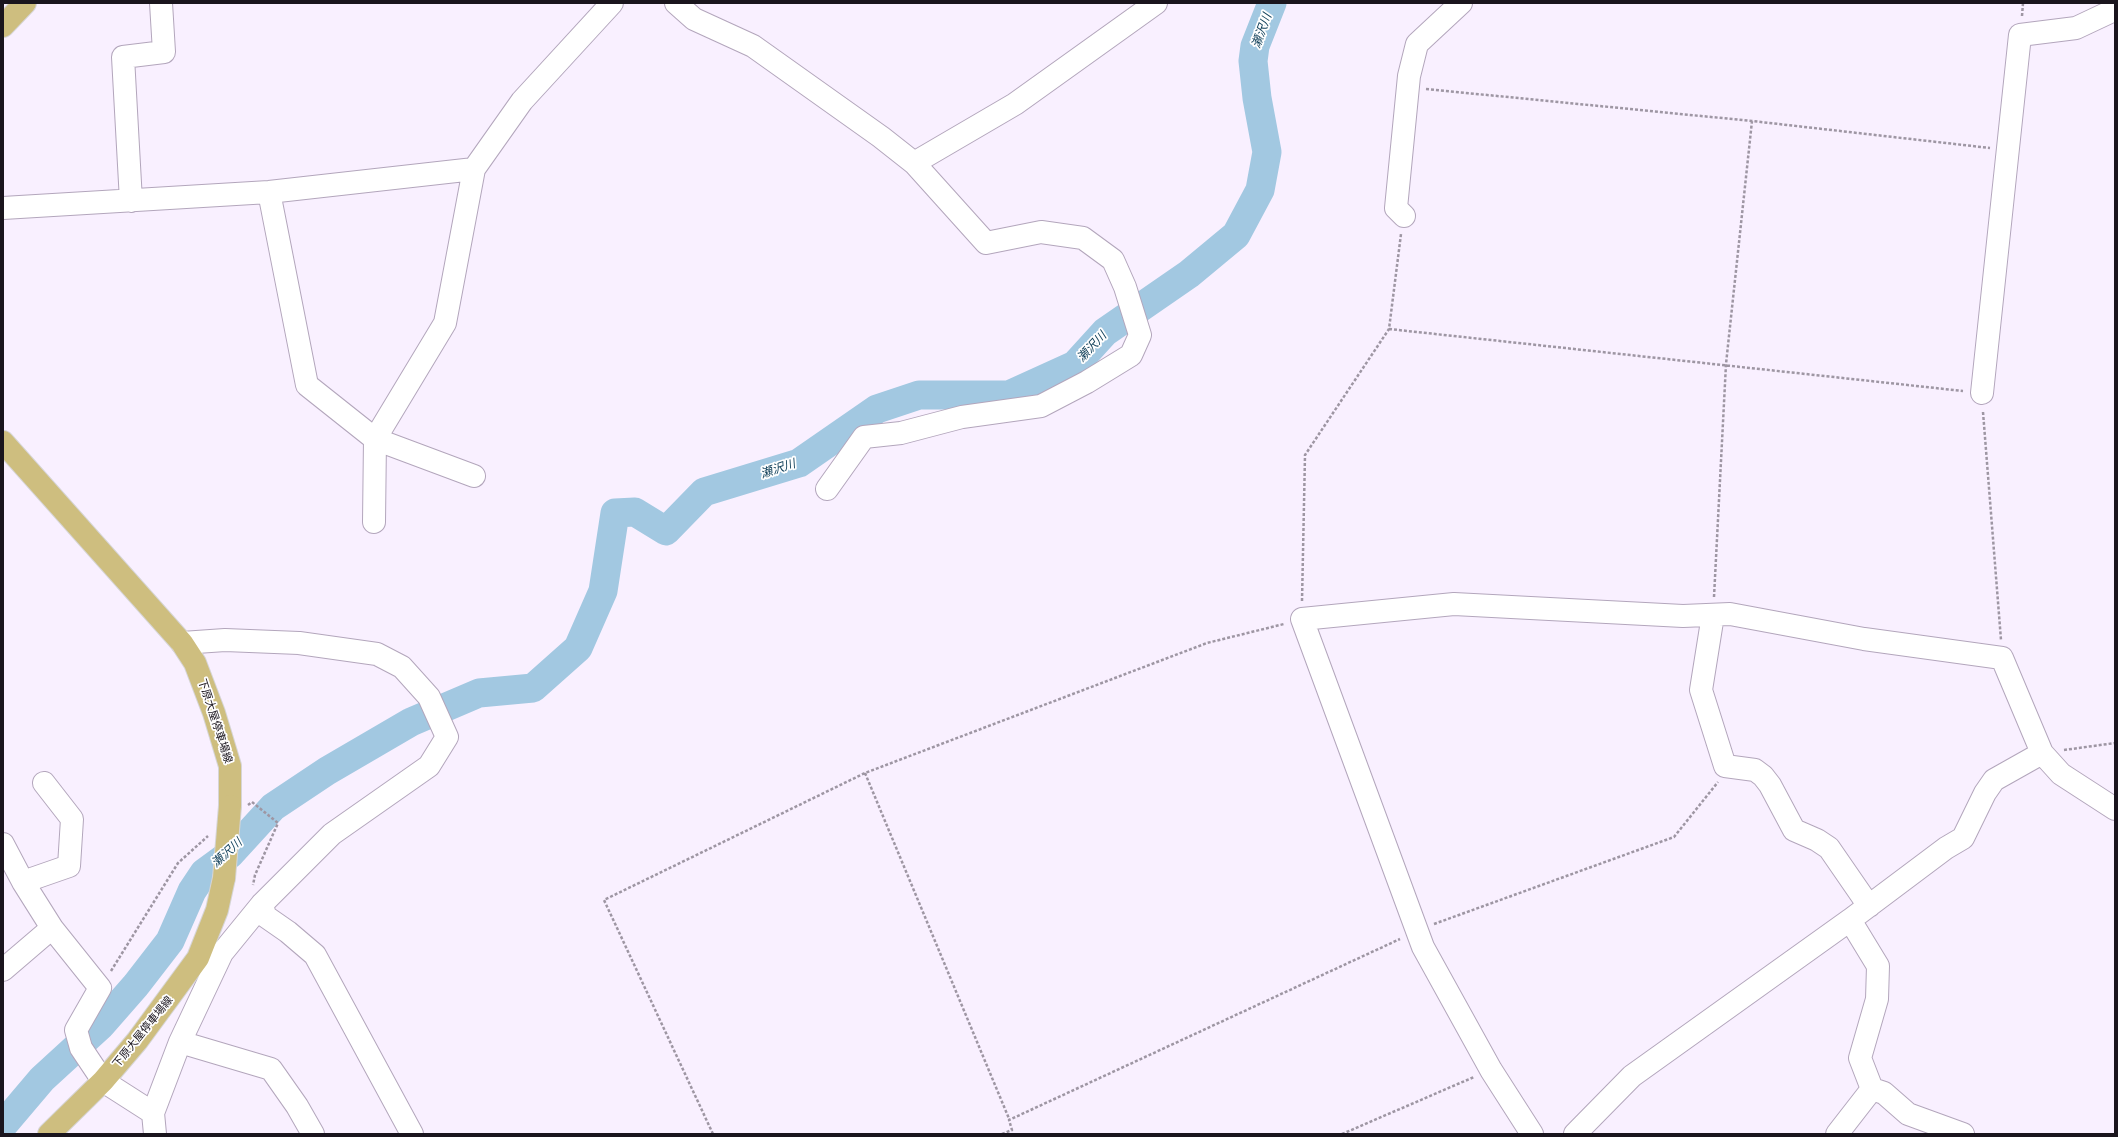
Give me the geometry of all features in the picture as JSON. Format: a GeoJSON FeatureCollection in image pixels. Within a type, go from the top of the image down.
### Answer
{"type":"FeatureCollection","features":[{"type":"Feature","properties":{"kind":"main road"},"geometry":{"type":"LineString","coordinates":[[3,26],[25,3]]}},
{"type":"Feature","properties":{"kind":"main road","name":"下原大屋停車場線"},"geometry":{"type":"LineString","coordinates":[[3,442],[182,643],[196,663],[214,712],[230,766],[238,806],[217,910],[198,958],[137,1041],[103,1081],[49,1134]]}},
{"type":"Feature","properties":{"kind":"street"},"geometry":{"type":"LineString","coordinates":[[130,201],[123,57],[164,52],[161,3]]}},
{"type":"Feature","properties":{"kind":"street"},"geometry":{"type":"LineString","coordinates":[[374,522],[376,439],[445,323],[474,169],[522,101],[612,3]]}},
{"type":"Feature","properties":{"kind":"street"},"geometry":{"type":"LineString","coordinates":[[676,3],[694,19],[753,46],[882,137],[914,163],[986,243],[1040,232],[1083,238],[1113,260],[1131,306],[1140,335],[1131,355],[1087,382],[1041,406],[962,417],[902,433],[864,437],[827,489]]}},
{"type":"Feature","properties":{"kind":"street"},"geometry":{"type":"LineString","coordinates":[[914,163],[1016,104],[1156,3]]}},
{"type":"Feature","properties":{"kind":"street"},"geometry":{"type":"LineString","coordinates":[[1404,216],[1396,208],[1409,76],[1415,50],[1417,44],[1461,3]]}},
{"type":"Feature","properties":{"kind":"street"},"geometry":{"type":"LineString","coordinates":[[1982,393],[2020,35],[2076,28],[2110,12],[2115,7]]}},
{"type":"Feature","properties":{"kind":"street"},"geometry":{"type":"LineString","coordinates":[[3,208],[269,192],[474,169]]}},
{"type":"Feature","properties":{"kind":"street"},"geometry":{"type":"LineString","coordinates":[[269,192],[307,385],[376,439],[474,476]]}},
{"type":"Feature","properties":{"kind":"street"},"geometry":{"type":"LineString","coordinates":[[1532,1134],[1491,1070],[1423,947],[1302,619],[1454,604],[1682,616],[1730,614],[1864,639],[2002,658],[2042,753],[2061,774],[2115,809]]}},
{"type":"Feature","properties":{"kind":"street"},"geometry":{"type":"LineString","coordinates":[[1713,614],[1701,690],[1725,766],[1755,770],[1763,776],[1770,785],[1794,830],[1817,840],[1829,848],[1869,906]]}},
{"type":"Feature","properties":{"kind":"street"},"geometry":{"type":"LineString","coordinates":[[6,856],[52,928],[100,988],[76,1030],[81,1048],[103,1081],[154,1124],[180,1042],[222,953],[262,904],[332,834],[429,766],[447,737],[429,697],[402,667],[377,654],[291,643],[225,640],[182,643]]}},
{"type":"Feature","properties":{"kind":"street"},"geometry":{"type":"LineString","coordinates":[[1575,1134],[1632,1076],[1850,920],[1946,848],[1963,838],[1985,793],[1994,780],[2042,753]]}},
{"type":"Feature","properties":{"kind":"street"},"geometry":{"type":"LineString","coordinates":[[23,882],[69,866],[72,820],[44,783]]}},
{"type":"Feature","properties":{"kind":"street"},"geometry":{"type":"LineString","coordinates":[[262,904],[265,916],[288,932],[315,955],[412,1134]]}},
{"type":"Feature","properties":{"kind":"street"},"geometry":{"type":"LineString","coordinates":[[1850,920],[1878,966],[1877,999],[1860,1058],[1872,1090]]}},
{"type":"Feature","properties":{"kind":"street"},"geometry":{"type":"LineString","coordinates":[[3,970],[52,928]]}},
{"type":"Feature","properties":{"kind":"street"},"geometry":{"type":"LineString","coordinates":[[180,1042],[271,1070],[297,1106],[313,1134]]}},
{"type":"Feature","properties":{"kind":"street"},"geometry":{"type":"LineString","coordinates":[[1872,1090],[1884,1093],[1910,1124],[1963,1134]]}},
{"type":"Feature","properties":{"kind":"street"},"geometry":{"type":"LineString","coordinates":[[1837,1134],[1872,1090]]}},
{"type":"Feature","properties":{"kind":"path"},"geometry":{"type":"LineString","coordinates":[[1420,89],[1752,121],[2008,150]]}},
{"type":"Feature","properties":{"kind":"path"},"geometry":{"type":"LineString","coordinates":[[1713,614],[1726,364],[1752,121]]}},
{"type":"Feature","properties":{"kind":"path"},"geometry":{"type":"LineString","coordinates":[[713,1134],[604,900],[865,773],[1207,643],[1302,619],[1305,456],[1389,329],[1404,216]]}},
{"type":"Feature","properties":{"kind":"path"},"geometry":{"type":"LineString","coordinates":[[1389,329],[1726,364],[1982,393],[2002,658]]}},
{"type":"Feature","properties":{"kind":"path"},"geometry":{"type":"LineString","coordinates":[[2042,753],[2115,743]]}},
{"type":"Feature","properties":{"kind":"path"},"geometry":{"type":"LineString","coordinates":[[1010,1120],[1418,931],[1674,837],[1724,774],[1725,766]]}},
{"type":"Feature","properties":{"kind":"path"},"geometry":{"type":"LineString","coordinates":[[865,773],[1010,1120],[1013,1134]]}},
{"type":"Feature","properties":{"kind":"path"},"geometry":{"type":"LineString","coordinates":[[238,806],[252,802],[278,823],[255,876],[252,894],[262,904]]}},
{"type":"Feature","properties":{"kind":"path"},"geometry":{"type":"LineString","coordinates":[[100,988],[178,863],[211,834]]}},
{"type":"Feature","properties":{"kind":"path"},"geometry":{"type":"LineString","coordinates":[[1342,1134],[1491,1070]]}},
{"type":"Feature","properties":{"kind":"path"},"geometry":{"type":"LineString","coordinates":[[1002,1134],[1012,1130]]}},
{"type":"Feature","properties":{"kind":"waterway","name":"瀬沢川"},"geometry":{"type":"LineString","coordinates":[[3,1125],[42,1079],[101,1025],[136,985],[170,941],[192,891],[204,873],[230,854],[273,807],[327,771],[411,722],[479,693],[533,688],[578,648],[603,591],[615,513],[635,512],[666,531],[704,492],[799,463],[877,409],[919,395],[1009,395],[1075,365],[1105,332],[1189,274],[1236,235],[1260,190],[1267,152],[1257,98],[1253,61],[1255,46],[1272,3]]}}]}
